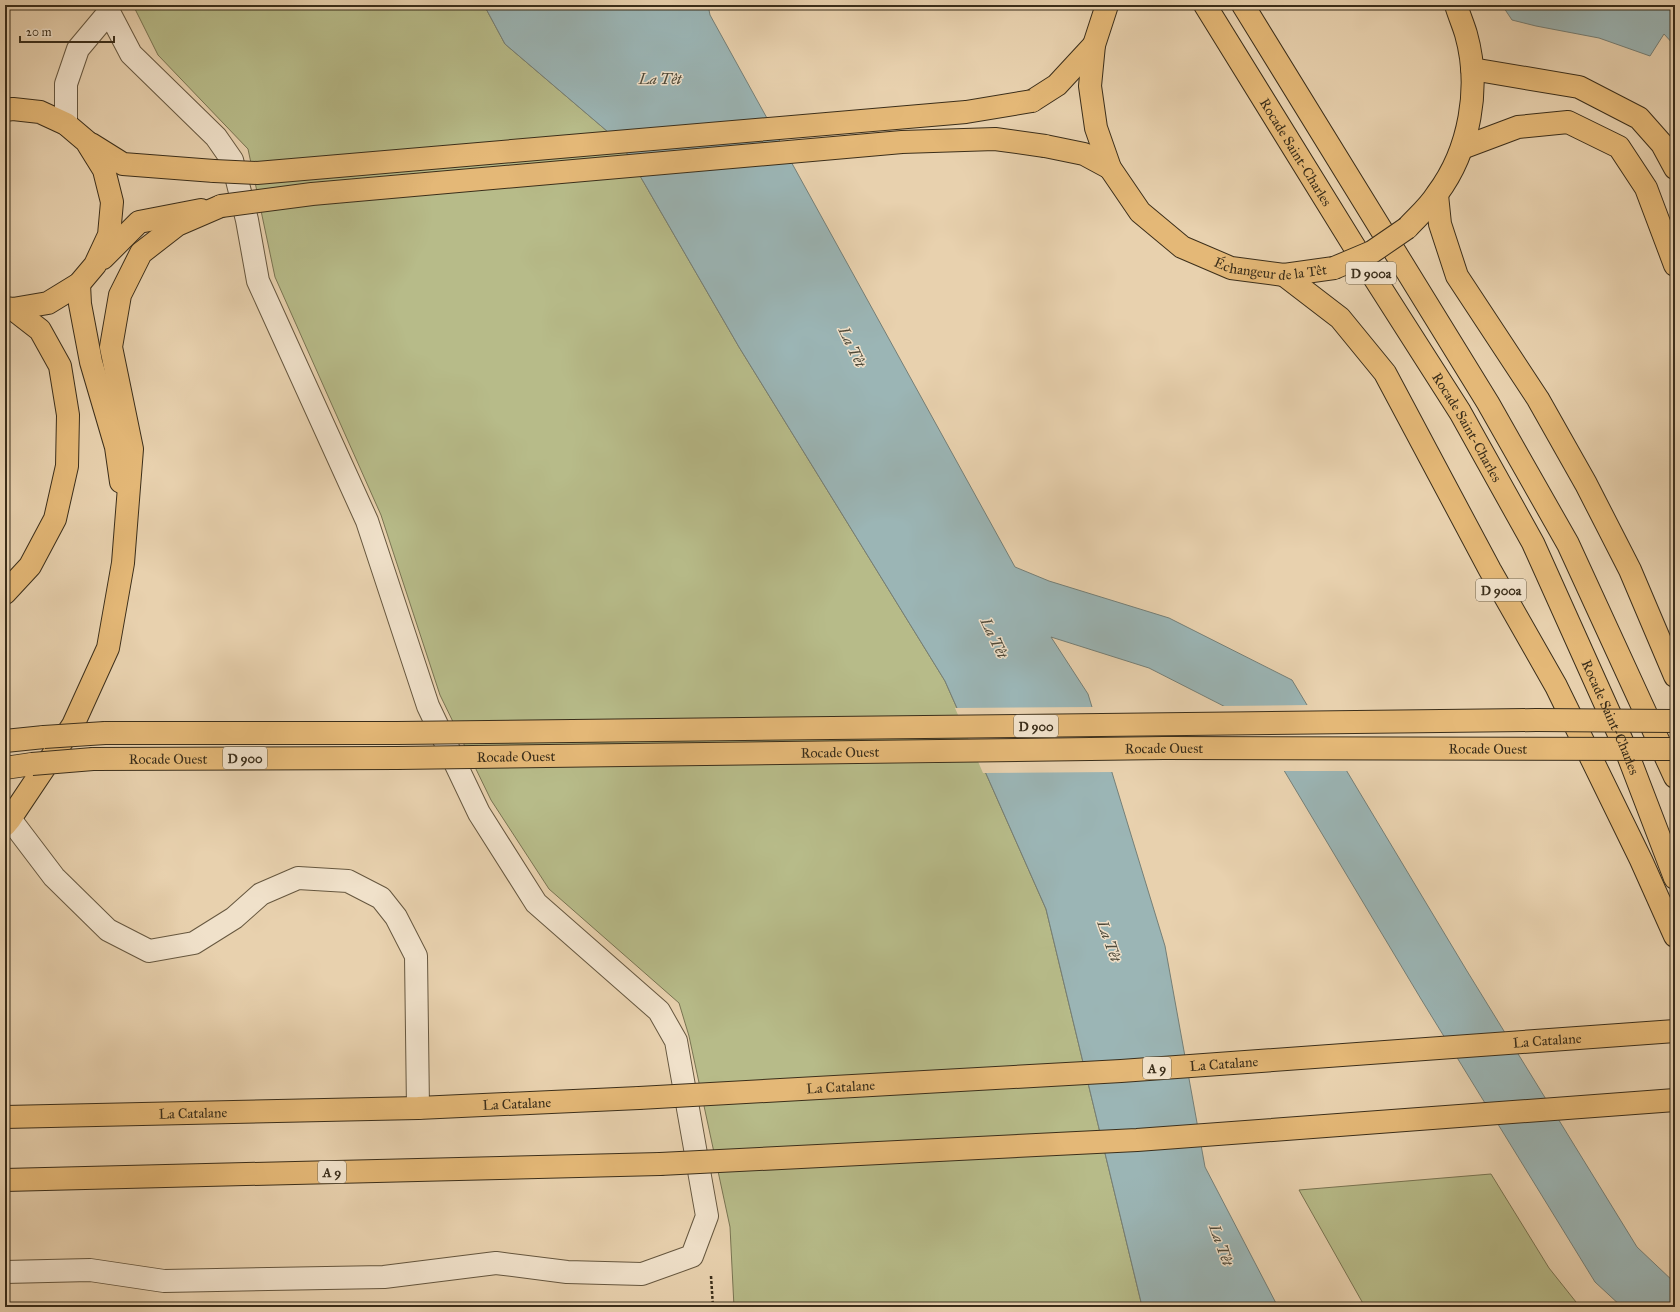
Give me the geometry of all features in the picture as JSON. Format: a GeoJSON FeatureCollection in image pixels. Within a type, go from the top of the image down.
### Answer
{"type":"FeatureCollection","features":[{"type":"Feature","properties":{"kind":"main road","name":"Échangeur de la Têt"},"geometry":{"type":"LineString","coordinates":[[1107,5],[1094,45],[1090,86],[1096,128],[1110,168],[1140,212],[1182,247],[1231,268],[1284,275],[1334,268],[1372,252],[1406,228],[1437,195],[1462,148],[1472,104],[1472,69],[1466,35],[1456,5]]}},
{"type":"Feature","properties":{"kind":"main road","name":"Rocade Saint-Charles"},"geometry":{"type":"LineString","coordinates":[[1205,5],[1350,239],[1460,412],[1533,543],[1626,750],[1675,878]]}},
{"type":"Feature","properties":{"kind":"main road","name":"Rocade Saint-Charles"},"geometry":{"type":"LineString","coordinates":[[1243,5],[1488,403],[1568,544],[1675,777]]}},
{"type":"Feature","properties":{"kind":"main road"},"geometry":{"type":"LineString","coordinates":[[5,110],[13,109],[40,112],[66,124],[86,141],[123,164],[257,173],[966,112],[1032,101],[1057,85],[1094,45]]}},
{"type":"Feature","properties":{"kind":"main road"},"geometry":{"type":"LineString","coordinates":[[1472,69],[1579,87],[1639,118],[1662,144],[1675,168]]}},
{"type":"Feature","properties":{"kind":"main road"},"geometry":{"type":"LineString","coordinates":[[1462,148],[1518,126],[1568,122],[1619,147],[1646,188],[1675,265]]}},
{"type":"Feature","properties":{"kind":"main road"},"geometry":{"type":"LineString","coordinates":[[9,308],[48,302],[79,284],[95,265],[139,222],[221,206],[312,194],[902,142],[996,139],[1045,146],[1084,154],[1110,168]]}},
{"type":"Feature","properties":{"kind":"main road"},"geometry":{"type":"LineString","coordinates":[[86,141],[104,170],[112,202],[109,235],[95,265]]}},
{"type":"Feature","properties":{"kind":"main road"},"geometry":{"type":"LineString","coordinates":[[1437,195],[1440,224],[1457,276],[1538,399],[1586,484],[1630,570],[1675,676]]}},
{"type":"Feature","properties":{"kind":"main road"},"geometry":{"type":"LineString","coordinates":[[8,822],[74,725],[108,648],[123,563],[132,449],[111,347],[120,295],[141,253],[177,225],[221,206]]}},
{"type":"Feature","properties":{"kind":"main road","name":"D 900a"},"geometry":{"type":"LineString","coordinates":[[1284,275],[1340,318],[1385,373],[1490,570],[1556,686],[1641,860],[1675,936]]}},
{"type":"Feature","properties":{"kind":"main road"},"geometry":{"type":"LineString","coordinates":[[79,284],[80,304],[91,362],[116,447],[123,500],[123,563]]}},
{"type":"Feature","properties":{"kind":"main road"},"geometry":{"type":"LineString","coordinates":[[5,593],[30,566],[55,519],[67,466],[68,414],[60,366],[40,330],[9,308]]}},
{"type":"Feature","properties":{"kind":"main road","name":"Rocade Ouest"},"geometry":{"type":"LineString","coordinates":[[5,741],[105,733],[397,732],[1512,720],[1675,721]]}},
{"type":"Feature","properties":{"kind":"main road","name":"Rocade Ouest"},"geometry":{"type":"LineString","coordinates":[[5,768],[32,764],[93,759],[398,758],[1164,748],[1675,749]]}},
{"type":"Feature","properties":{"kind":"main road","name":"La Catalane"},"geometry":{"type":"LineString","coordinates":[[5,1117],[418,1108],[639,1098],[1121,1071],[1675,1031]]}},
{"type":"Feature","properties":{"kind":"main road","name":"A 9"},"geometry":{"type":"LineString","coordinates":[[5,1180],[660,1164],[1145,1140],[1675,1100]]}},
{"type":"Feature","properties":{"kind":"street"},"geometry":{"type":"LineString","coordinates":[[5,1272],[90,1270],[164,1281],[376,1278],[496,1263],[567,1272],[642,1274],[692,1256],[707,1216],[676,1041],[659,1012],[536,902],[479,813],[428,706],[367,521],[258,281],[247,220],[232,160],[216,137],[131,54],[109,8],[78,49],[66,84],[66,124]]}},
{"type":"Feature","properties":{"kind":"street"},"geometry":{"type":"LineString","coordinates":[[8,822],[54,877],[108,930],[149,951],[194,943],[234,918],[261,894],[298,878],[348,881],[381,898],[396,917],[416,956],[418,1108]]}},
{"type":"Feature","properties":{"kind":"green space"},"geometry":{"type":"Polygon","coordinates":[[[133,5],[484,5],[505,44],[621,143],[739,347],[945,681],[1046,909],[1141,1302],[1144,1307],[734,1307],[730,1227],[689,1036],[679,1003],[549,889],[491,800],[440,695],[381,515],[275,277],[248,149],[158,55],[133,5]]]}},
{"type":"Feature","properties":{"kind":"green space"},"geometry":{"type":"Polygon","coordinates":[[[1491,1174],[1549,1268],[1580,1307],[1365,1307],[1299,1190],[1491,1174]]]}},
{"type":"Feature","properties":{"kind":"water","name":"La Têt"},"geometry":{"type":"Polygon","coordinates":[[[484,5],[708,5],[710,15],[1015,567],[1049,581],[1169,618],[1292,680],[1467,971],[1637,1247],[1675,1283],[1675,1307],[1622,1307],[1595,1282],[1421,999],[1255,722],[1149,668],[1051,637],[1088,694],[1165,946],[1205,1167],[1278,1307],[1144,1307],[1141,1302],[1046,909],[945,681],[739,347],[621,143],[505,44],[484,5]]]}},
{"type":"Feature","properties":{"kind":"water"},"geometry":{"type":"Polygon","coordinates":[[[1502,5],[1675,5],[1675,46],[1664,34],[1650,56],[1599,38],[1512,20],[1502,5]]]}},
{"type":"Feature","properties":{"kind":"pier"},"geometry":{"type":"Polygon","coordinates":[[[1310,705],[1349,771],[1282,771],[1253,723],[1220,706],[1310,705]]]}},
{"type":"Feature","properties":{"kind":"pier"},"geometry":{"type":"Polygon","coordinates":[[[1094,707],[1114,772],[983,773],[955,708],[1094,707]]]}}]}
